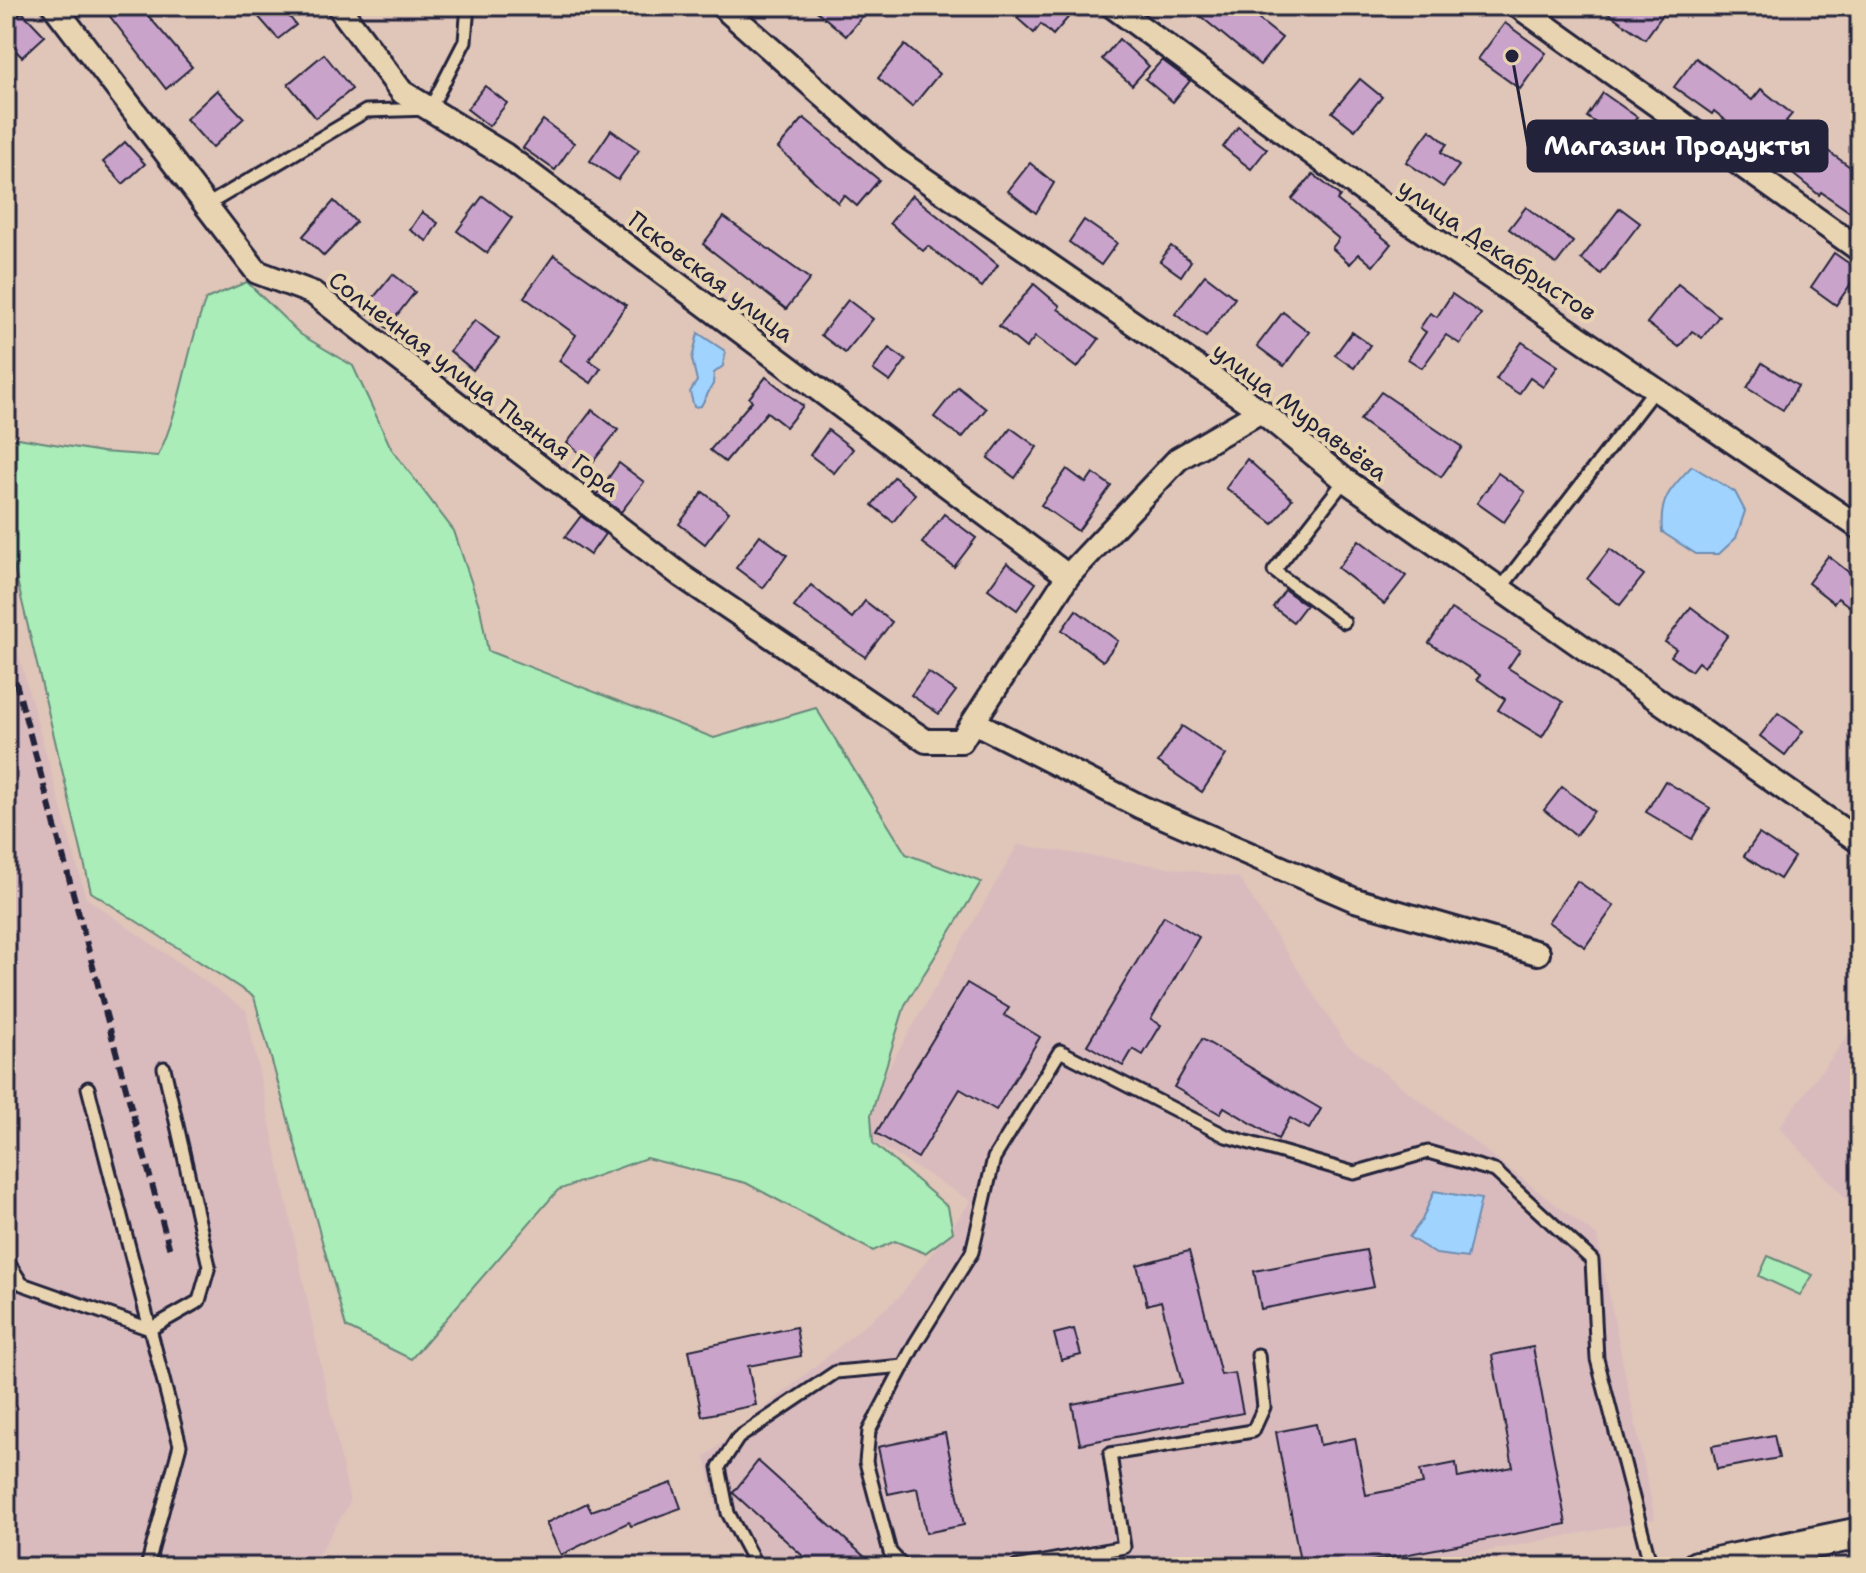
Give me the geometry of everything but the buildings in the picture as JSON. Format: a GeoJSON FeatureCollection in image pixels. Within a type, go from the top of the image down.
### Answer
{"type":"FeatureCollection","features":[{"type":"Feature","properties":{"kind":"main road"},"geometry":{"type":"LineString","coordinates":[[1697,1567],[1860,1533]]}},
{"type":"Feature","properties":{"kind":"street","name":"Солнечная улица Пьяная Гора"},"geometry":{"type":"LineString","coordinates":[[54,6],[257,272],[313,293],[682,576],[926,741],[961,741],[974,722]]}},
{"type":"Feature","properties":{"kind":"street","name":"Псковская улица"},"geometry":{"type":"LineString","coordinates":[[338,6],[402,92],[505,155],[1068,576]]}},
{"type":"Feature","properties":{"kind":"street","name":"улица Муравьёва"},"geometry":{"type":"LineString","coordinates":[[722,6],[895,159],[1261,411],[1345,480],[1860,842]]}},
{"type":"Feature","properties":{"kind":"street","name":"улица Декабристов"},"geometry":{"type":"LineString","coordinates":[[1112,6],[1362,190],[1860,528]]}},
{"type":"Feature","properties":{"kind":"street"},"geometry":{"type":"LineString","coordinates":[[1518,6],[1860,250]]}},
{"type":"Feature","properties":{"kind":"street"},"geometry":{"type":"LineString","coordinates":[[1261,411],[1178,459],[1068,576],[974,722],[1141,807],[1355,900],[1538,953]]}},
{"type":"Feature","properties":{"kind":"lane"},"geometry":{"type":"LineString","coordinates":[[207,205],[366,111],[430,109],[465,41],[468,6]]}},
{"type":"Feature","properties":{"kind":"lane"},"geometry":{"type":"LineString","coordinates":[[1501,588],[1655,389]]}},
{"type":"Feature","properties":{"kind":"lane"},"geometry":{"type":"LineString","coordinates":[[1344,622],[1274,571],[1345,480]]}},
{"type":"Feature","properties":{"kind":"lane"},"geometry":{"type":"LineString","coordinates":[[904,1567],[890,1552],[866,1462],[869,1431],[972,1252],[994,1158],[1060,1051],[1226,1136],[1354,1173],[1428,1152],[1495,1171],[1592,1260],[1597,1359],[1651,1567]]}},
{"type":"Feature","properties":{"kind":"lane"},"geometry":{"type":"LineString","coordinates":[[6,1259],[22,1284],[150,1329],[199,1301],[209,1266],[164,1068]]}},
{"type":"Feature","properties":{"kind":"lane"},"geometry":{"type":"LineString","coordinates":[[88,1088],[180,1445],[147,1567]]}},
{"type":"Feature","properties":{"kind":"lane"},"geometry":{"type":"LineString","coordinates":[[1016,1567],[1124,1547],[1110,1454],[1253,1431],[1264,1407],[1258,1355]]}},
{"type":"Feature","properties":{"kind":"lane"},"geometry":{"type":"LineString","coordinates":[[757,1567],[728,1513],[719,1467],[738,1438],[836,1372],[904,1366]]}},
{"type":"Feature","properties":{"kind":"shaded area"},"geometry":{"type":"Polygon","coordinates":[[[6,609],[86,898],[246,1010],[350,1502],[311,1567],[6,1567],[6,609]]]}},
{"type":"Feature","properties":{"kind":"shaded area"},"geometry":{"type":"Polygon","coordinates":[[[1018,845],[1239,878],[1345,1043],[1597,1236],[1655,1519],[1404,1567],[755,1567],[718,1515],[705,1457],[899,1297],[971,1201],[853,1129],[1018,845]]]}},
{"type":"Feature","properties":{"kind":"shaded area"},"geometry":{"type":"Polygon","coordinates":[[[1860,1020],[1860,1214],[1779,1127],[1860,1020]]]}},
{"type":"Feature","properties":{"kind":"green space"},"geometry":{"type":"Polygon","coordinates":[[[247,282],[300,334],[353,366],[391,448],[454,531],[480,608],[488,651],[714,738],[816,708],[906,854],[981,882],[905,1005],[871,1115],[873,1143],[948,1207],[953,1232],[925,1253],[895,1241],[873,1251],[746,1183],[646,1158],[558,1190],[411,1359],[346,1327],[254,997],[91,892],[6,534],[6,436],[102,452],[158,456],[173,418],[206,299],[247,282]]]}},
{"type":"Feature","properties":{"kind":"green space"},"geometry":{"type":"Polygon","coordinates":[[[1768,1256],[1813,1275],[1800,1295],[1759,1276],[1768,1256]]]}},
{"type":"Feature","properties":{"kind":"water"},"geometry":{"type":"Polygon","coordinates":[[[698,333],[725,351],[723,366],[714,373],[713,384],[701,406],[694,407],[690,392],[697,381],[692,359],[698,333]]]}},
{"type":"Feature","properties":{"kind":"water"},"geometry":{"type":"Polygon","coordinates":[[[1692,466],[1735,492],[1745,511],[1736,538],[1719,554],[1696,554],[1662,532],[1664,503],[1692,466]]]}},
{"type":"Feature","properties":{"kind":"water"},"geometry":{"type":"Polygon","coordinates":[[[1434,1191],[1481,1199],[1467,1258],[1436,1254],[1409,1237],[1422,1220],[1434,1191]]]}},
{"type":"Feature","properties":{"kind":"railway"},"geometry":{"type":"LineString","coordinates":[[6,646],[171,1254]]}},
{"type":"Feature","properties":{"kind":"place","name":"Магазин Продукты"},"geometry":{"type":"Point","coordinates":[1512,56]}}]}
